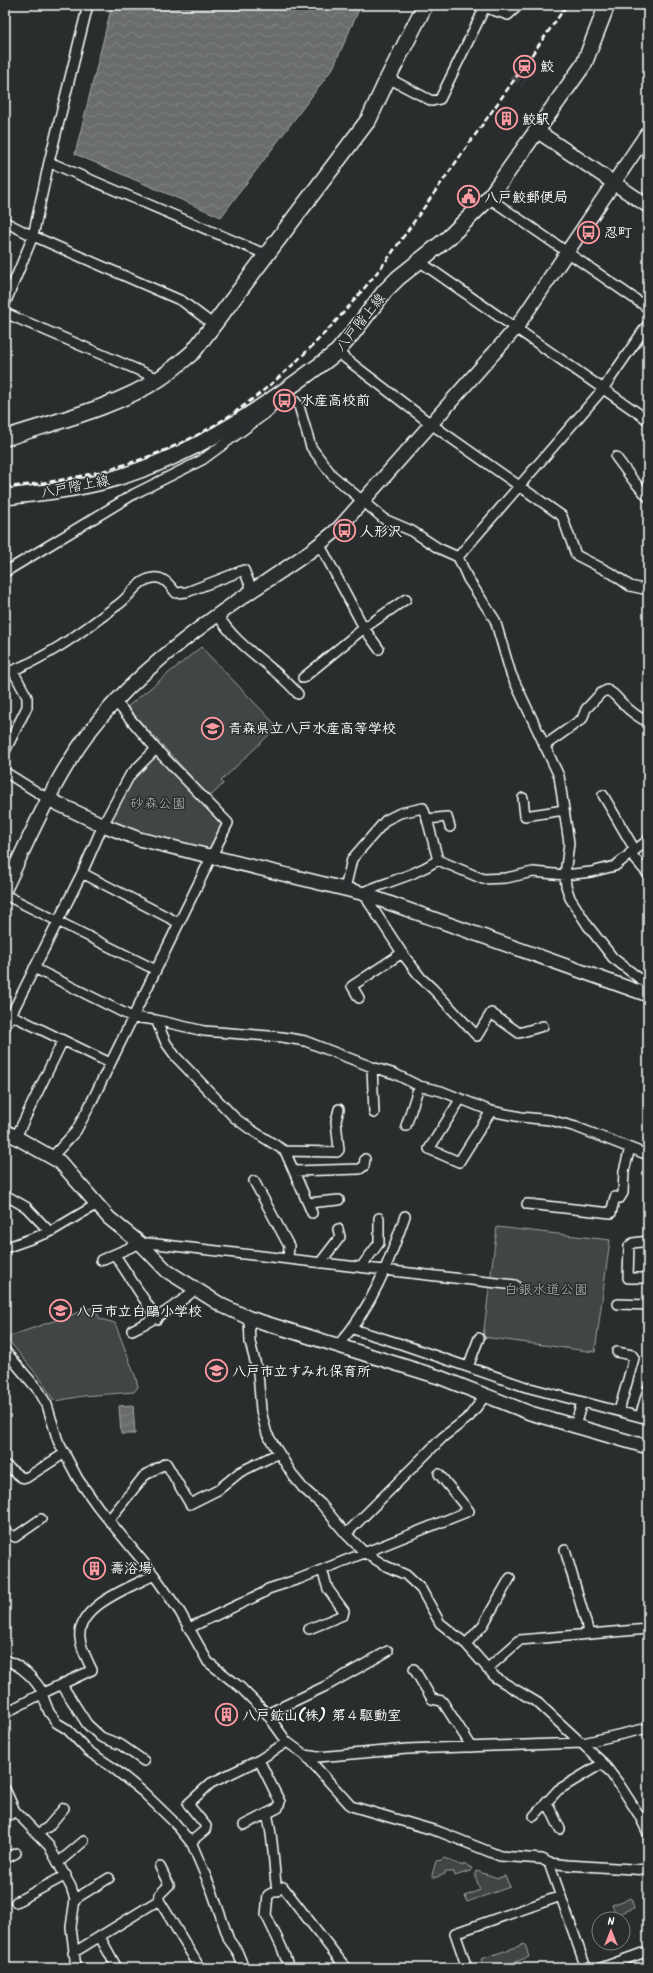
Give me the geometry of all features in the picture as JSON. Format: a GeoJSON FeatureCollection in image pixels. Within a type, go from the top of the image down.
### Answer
{"type":"FeatureCollection","features":[{"type":"Feature","properties":{"kind":"main road"},"geometry":{"type":"LineString","coordinates":[[5,438],[114,402],[159,379],[192,352],[369,119],[425,5]]}},
{"type":"Feature","properties":{"kind":"main road","name":"八戸階上線"},"geometry":{"type":"LineString","coordinates":[[5,497],[94,484],[157,463],[201,444],[243,420],[281,394],[337,352],[385,291],[448,238],[489,198],[584,64],[607,5]]}},
{"type":"Feature","properties":{"kind":"street"},"geometry":{"type":"LineString","coordinates":[[5,304],[33,236],[49,162],[88,5]]}},
{"type":"Feature","properties":{"kind":"street"},"geometry":{"type":"LineString","coordinates":[[388,78],[432,101],[440,99],[482,6],[508,15],[519,5]]}},
{"type":"Feature","properties":{"kind":"street"},"geometry":{"type":"LineString","coordinates":[[537,131],[648,206]]}},
{"type":"Feature","properties":{"kind":"street"},"geometry":{"type":"LineString","coordinates":[[5,889],[48,799],[72,756],[95,724],[115,701],[167,654],[218,614],[320,545],[339,528],[362,500],[516,328],[648,132]]}},
{"type":"Feature","properties":{"kind":"street"},"geometry":{"type":"LineString","coordinates":[[49,162],[267,255]]}},
{"type":"Feature","properties":{"kind":"street"},"geometry":{"type":"LineString","coordinates":[[489,198],[648,308]]}},
{"type":"Feature","properties":{"kind":"street"},"geometry":{"type":"LineString","coordinates":[[5,222],[33,236],[182,301],[214,325]]}},
{"type":"Feature","properties":{"kind":"street"},"geometry":{"type":"LineString","coordinates":[[419,261],[648,420]]}},
{"type":"Feature","properties":{"kind":"street"},"geometry":{"type":"LineString","coordinates":[[5,313],[159,379]]}},
{"type":"Feature","properties":{"kind":"street"},"geometry":{"type":"LineString","coordinates":[[458,557],[602,388],[648,324]]}},
{"type":"Feature","properties":{"kind":"street"},"geometry":{"type":"LineString","coordinates":[[337,352],[431,424],[562,516],[576,555],[613,574],[630,586],[648,590]]}},
{"type":"Feature","properties":{"kind":"street"},"geometry":{"type":"LineString","coordinates":[[5,572],[134,494],[202,460],[269,410],[281,394],[299,406],[311,447],[322,464],[342,485],[384,519],[412,531],[438,548],[458,557],[468,579],[496,620],[510,674],[559,776],[569,843],[564,875],[570,898],[588,926],[613,958],[648,985]]}},
{"type":"Feature","properties":{"kind":"street"},"geometry":{"type":"LineString","coordinates":[[616,457],[648,497]]}},
{"type":"Feature","properties":{"kind":"street"},"geometry":{"type":"LineString","coordinates":[[320,545],[364,628],[379,649]]}},
{"type":"Feature","properties":{"kind":"street"},"geometry":{"type":"LineString","coordinates":[[5,751],[27,707],[27,697],[9,672],[28,665],[91,625],[124,600],[144,581],[160,578],[168,581],[176,593],[187,592],[244,570],[250,585]]}},
{"type":"Feature","properties":{"kind":"street"},"geometry":{"type":"LineString","coordinates":[[303,678],[364,628],[406,599]]}},
{"type":"Feature","properties":{"kind":"street"},"geometry":{"type":"LineString","coordinates":[[218,614],[223,623],[249,650],[290,684],[298,694]]}},
{"type":"Feature","properties":{"kind":"street"},"geometry":{"type":"LineString","coordinates":[[544,746],[582,719],[586,709],[601,693],[607,690],[633,712],[648,722]]}},
{"type":"Feature","properties":{"kind":"street"},"geometry":{"type":"LineString","coordinates":[[52,1157],[76,1131],[228,823],[156,748],[115,701]]}},
{"type":"Feature","properties":{"kind":"street"},"geometry":{"type":"LineString","coordinates":[[5,1027],[8,1013],[34,968],[82,873],[103,825],[130,775],[156,748]]}},
{"type":"Feature","properties":{"kind":"street"},"geometry":{"type":"LineString","coordinates":[[5,772],[48,799],[103,825],[138,839],[365,895],[648,994]]}},
{"type":"Feature","properties":{"kind":"street"},"geometry":{"type":"LineString","coordinates":[[603,795],[633,852],[648,874]]}},
{"type":"Feature","properties":{"kind":"street"},"geometry":{"type":"LineString","coordinates":[[523,798],[525,816],[564,810]]}},
{"type":"Feature","properties":{"kind":"street"},"geometry":{"type":"LineString","coordinates":[[345,889],[352,859],[386,820],[400,813],[423,808],[438,860]]}},
{"type":"Feature","properties":{"kind":"street"},"geometry":{"type":"LineString","coordinates":[[427,819],[447,817],[450,827]]}},
{"type":"Feature","properties":{"kind":"street"},"geometry":{"type":"LineString","coordinates":[[438,860],[483,879],[506,878],[533,872],[564,875],[591,872],[615,866],[648,840]]}},
{"type":"Feature","properties":{"kind":"street"},"geometry":{"type":"LineString","coordinates":[[365,895],[422,870],[438,860]]}},
{"type":"Feature","properties":{"kind":"street"},"geometry":{"type":"LineString","coordinates":[[82,873],[179,923]]}},
{"type":"Feature","properties":{"kind":"street"},"geometry":{"type":"LineString","coordinates":[[5,895],[156,970]]}},
{"type":"Feature","properties":{"kind":"street"},"geometry":{"type":"LineString","coordinates":[[365,895],[402,953],[421,978],[433,988],[477,1036],[491,1013],[518,1033],[543,1026]]}},
{"type":"Feature","properties":{"kind":"street"},"geometry":{"type":"LineString","coordinates":[[359,998],[352,986],[402,953]]}},
{"type":"Feature","properties":{"kind":"street"},"geometry":{"type":"LineString","coordinates":[[34,968],[132,1017],[156,1020],[204,1031],[295,1038],[320,1046],[372,1067],[395,1074],[419,1086],[441,1091],[460,1100],[492,1111],[521,1117],[550,1120],[569,1125],[648,1155]]}},
{"type":"Feature","properties":{"kind":"street"},"geometry":{"type":"LineString","coordinates":[[8,1013],[110,1063]]}},
{"type":"Feature","properties":{"kind":"street"},"geometry":{"type":"LineString","coordinates":[[156,1020],[166,1043],[176,1057],[235,1118],[285,1151],[337,1152],[339,1150],[336,1121],[339,1109]]}},
{"type":"Feature","properties":{"kind":"street"},"geometry":{"type":"LineString","coordinates":[[63,1040],[10,1134],[60,1162],[72,1173],[109,1218],[141,1244],[167,1271],[223,1306],[250,1318],[439,1377],[530,1413],[648,1447]]}},
{"type":"Feature","properties":{"kind":"street"},"geometry":{"type":"LineString","coordinates":[[372,1067],[374,1113]]}},
{"type":"Feature","properties":{"kind":"street"},"geometry":{"type":"LineString","coordinates":[[406,1126],[419,1086]]}},
{"type":"Feature","properties":{"kind":"street"},"geometry":{"type":"LineString","coordinates":[[460,1100],[429,1149],[459,1162],[492,1111]]}},
{"type":"Feature","properties":{"kind":"street"},"geometry":{"type":"LineString","coordinates":[[527,1204],[611,1213],[615,1197],[620,1198],[623,1193],[624,1171],[630,1148]]}},
{"type":"Feature","properties":{"kind":"street"},"geometry":{"type":"LineString","coordinates":[[285,1151],[312,1213]]}},
{"type":"Feature","properties":{"kind":"street"},"geometry":{"type":"LineString","coordinates":[[294,1171],[360,1170],[364,1166],[365,1159]]}},
{"type":"Feature","properties":{"kind":"street"},"geometry":{"type":"LineString","coordinates":[[254,1181],[289,1246],[288,1259]]}},
{"type":"Feature","properties":{"kind":"street"},"geometry":{"type":"LineString","coordinates":[[5,1195],[26,1207],[50,1232]]}},
{"type":"Feature","properties":{"kind":"street"},"geometry":{"type":"LineString","coordinates":[[308,1203],[339,1200]]}},
{"type":"Feature","properties":{"kind":"street"},"geometry":{"type":"LineString","coordinates":[[5,1248],[50,1232],[97,1204]]}},
{"type":"Feature","properties":{"kind":"street"},"geometry":{"type":"LineString","coordinates":[[338,1345],[353,1329],[378,1288],[405,1216]]}},
{"type":"Feature","properties":{"kind":"street"},"geometry":{"type":"LineString","coordinates":[[361,1267],[379,1243],[379,1218]]}},
{"type":"Feature","properties":{"kind":"street"},"geometry":{"type":"LineString","coordinates":[[320,1263],[340,1236],[338,1229]]}},
{"type":"Feature","properties":{"kind":"street"},"geometry":{"type":"LineString","coordinates":[[648,1241],[633,1243],[629,1246],[628,1278],[648,1278]]}},
{"type":"Feature","properties":{"kind":"street"},"geometry":{"type":"LineString","coordinates":[[102,1260],[141,1244],[148,1243],[515,1285]]}},
{"type":"Feature","properties":{"kind":"street"},"geometry":{"type":"LineString","coordinates":[[115,1255],[157,1319]]}},
{"type":"Feature","properties":{"kind":"street"},"geometry":{"type":"LineString","coordinates":[[132,1330],[157,1319],[174,1308],[196,1289]]}},
{"type":"Feature","properties":{"kind":"street"},"geometry":{"type":"LineString","coordinates":[[618,1304],[648,1305]]}},
{"type":"Feature","properties":{"kind":"street"},"geometry":{"type":"LineString","coordinates":[[250,1318],[250,1342],[258,1374],[261,1410],[267,1434],[303,1488],[321,1504],[346,1534],[365,1553],[386,1566],[406,1575],[421,1589],[440,1623],[466,1644],[496,1678],[538,1703],[583,1743],[603,1763],[619,1784],[639,1815],[648,1833]]}},
{"type":"Feature","properties":{"kind":"street"},"geometry":{"type":"LineString","coordinates":[[353,1329],[526,1387],[644,1418],[648,1389]]}},
{"type":"Feature","properties":{"kind":"street"},"geometry":{"type":"LineString","coordinates":[[468,1367],[479,1338]]}},
{"type":"Feature","properties":{"kind":"street"},"geometry":{"type":"LineString","coordinates":[[5,1351],[40,1391],[48,1405],[58,1440],[78,1479],[154,1575],[189,1628],[208,1662],[240,1686],[267,1714],[287,1742],[304,1755],[351,1806],[440,1832],[500,1856],[542,1859],[549,1863],[648,1870]]}},
{"type":"Feature","properties":{"kind":"street"},"geometry":{"type":"LineString","coordinates":[[617,1352],[632,1354],[634,1358],[619,1411]]}},
{"type":"Feature","properties":{"kind":"street"},"geometry":{"type":"LineString","coordinates":[[346,1534],[443,1438],[470,1417],[485,1396]]}},
{"type":"Feature","properties":{"kind":"street"},"geometry":{"type":"LineString","coordinates":[[575,1426],[582,1402]]}},
{"type":"Feature","properties":{"kind":"street"},"geometry":{"type":"LineString","coordinates":[[5,1465],[21,1477],[26,1478],[65,1453]]}},
{"type":"Feature","properties":{"kind":"street"},"geometry":{"type":"LineString","coordinates":[[109,1520],[144,1476],[166,1463],[190,1504],[218,1490],[240,1472],[279,1453]]}},
{"type":"Feature","properties":{"kind":"street"},"geometry":{"type":"LineString","coordinates":[[189,1628],[263,1593],[268,1589],[322,1570],[469,1511],[439,1474]]}},
{"type":"Feature","properties":{"kind":"street"},"geometry":{"type":"LineString","coordinates":[[5,1532],[15,1537],[41,1519]]}},
{"type":"Feature","properties":{"kind":"street"},"geometry":{"type":"LineString","coordinates":[[565,1550],[589,1633]]}},
{"type":"Feature","properties":{"kind":"street"},"geometry":{"type":"LineString","coordinates":[[309,1629],[342,1615],[344,1611],[328,1589],[322,1570]]}},
{"type":"Feature","properties":{"kind":"street"},"geometry":{"type":"LineString","coordinates":[[5,1713],[92,1670],[82,1649],[79,1636],[81,1626],[91,1610],[154,1575]]}},
{"type":"Feature","properties":{"kind":"street"},"geometry":{"type":"LineString","coordinates":[[466,1644],[484,1626],[510,1578]]}},
{"type":"Feature","properties":{"kind":"street"},"geometry":{"type":"LineString","coordinates":[[488,1669],[520,1640],[648,1629]]}},
{"type":"Feature","properties":{"kind":"street"},"geometry":{"type":"LineString","coordinates":[[267,1714],[328,1685],[388,1651]]}},
{"type":"Feature","properties":{"kind":"street"},"geometry":{"type":"LineString","coordinates":[[5,1660],[13,1663],[38,1684],[53,1719],[67,1729],[88,1751],[112,1767],[143,1792],[175,1823],[192,1844],[212,1891],[229,1940],[237,1951],[244,1968]]}},
{"type":"Feature","properties":{"kind":"street"},"geometry":{"type":"LineString","coordinates":[[414,1669],[432,1699],[442,1701],[472,1747]]}},
{"type":"Feature","properties":{"kind":"street"},"geometry":{"type":"LineString","coordinates":[[62,1685],[87,1724],[102,1737],[121,1745],[144,1761]]}},
{"type":"Feature","properties":{"kind":"street"},"geometry":{"type":"LineString","coordinates":[[304,1755],[318,1757],[407,1750],[583,1743],[648,1728]]}},
{"type":"Feature","properties":{"kind":"street"},"geometry":{"type":"LineString","coordinates":[[192,1844],[193,1840],[205,1830],[206,1826],[188,1804],[211,1783],[258,1760],[287,1742]]}},
{"type":"Feature","properties":{"kind":"street"},"geometry":{"type":"LineString","coordinates":[[244,1825],[278,1808],[280,1802],[258,1760]]}},
{"type":"Feature","properties":{"kind":"street"},"geometry":{"type":"LineString","coordinates":[[534,1816],[558,1790],[603,1763]]}},
{"type":"Feature","properties":{"kind":"street"},"geometry":{"type":"LineString","coordinates":[[5,1789],[15,1811],[49,1846],[66,1875],[75,1899],[71,1927],[76,1968]]}},
{"type":"Feature","properties":{"kind":"street"},"geometry":{"type":"LineString","coordinates":[[546,1804],[550,1808],[560,1829]]}},
{"type":"Feature","properties":{"kind":"street"},"geometry":{"type":"LineString","coordinates":[[37,1834],[48,1827],[64,1808]]}},
{"type":"Feature","properties":{"kind":"street"},"geometry":{"type":"LineString","coordinates":[[5,1818],[15,1811]]}},
{"type":"Feature","properties":{"kind":"street"},"geometry":{"type":"LineString","coordinates":[[267,1814],[272,1831],[272,1853],[276,1891]]}},
{"type":"Feature","properties":{"kind":"street"},"geometry":{"type":"LineString","coordinates":[[59,1862],[84,1841]]}},
{"type":"Feature","properties":{"kind":"street"},"geometry":{"type":"LineString","coordinates":[[5,1859],[16,1853]]}},
{"type":"Feature","properties":{"kind":"street"},"geometry":{"type":"LineString","coordinates":[[549,1863],[586,1968]]}},
{"type":"Feature","properties":{"kind":"street"},"geometry":{"type":"LineString","coordinates":[[160,1867],[169,1885],[159,1895],[159,1900],[200,1968]]}},
{"type":"Feature","properties":{"kind":"street"},"geometry":{"type":"LineString","coordinates":[[16,1902],[66,1875]]}},
{"type":"Feature","properties":{"kind":"street"},"geometry":{"type":"LineString","coordinates":[[75,1899],[109,1878]]}},
{"type":"Feature","properties":{"kind":"street"},"geometry":{"type":"LineString","coordinates":[[287,1967],[282,1948],[266,1915],[268,1895],[283,1887],[346,1968]]}},
{"type":"Feature","properties":{"kind":"street"},"geometry":{"type":"LineString","coordinates":[[467,1968],[455,1933],[561,1896]]}},
{"type":"Feature","properties":{"kind":"street"},"geometry":{"type":"LineString","coordinates":[[74,1953],[159,1900]]}},
{"type":"Feature","properties":{"kind":"street"},"geometry":{"type":"LineString","coordinates":[[100,1937],[117,1968]]}},
{"type":"Feature","properties":{"kind":"street"},"geometry":{"type":"LineString","coordinates":[[601,1968],[648,1951]]}},
{"type":"Feature","properties":{"kind":"green space"},"geometry":{"type":"Polygon","coordinates":[[[201,647],[275,724],[275,729],[221,781],[223,784],[210,797],[127,707],[201,647]]]}},
{"type":"Feature","properties":{"kind":"green space","name":"砂森公園"},"geometry":{"type":"Polygon","coordinates":[[[158,753],[225,825],[212,850],[140,835],[110,821],[132,777],[158,753]]]}},
{"type":"Feature","properties":{"kind":"green space","name":"白銀水道公園"},"geometry":{"type":"Polygon","coordinates":[[[497,1227],[610,1240],[595,1352],[483,1337],[497,1227]]]}},
{"type":"Feature","properties":{"kind":"green space"},"geometry":{"type":"Polygon","coordinates":[[[94,1307],[100,1319],[115,1323],[138,1387],[134,1392],[83,1396],[56,1401],[52,1398],[42,1381],[9,1341],[10,1336],[94,1307]]]}},
{"type":"Feature","properties":{"kind":"green space"},"geometry":{"type":"Polygon","coordinates":[[[444,1858],[472,1868],[470,1871],[455,1876],[454,1872],[445,1872],[445,1874],[434,1878],[432,1875],[436,1861],[444,1858]]]}},
{"type":"Feature","properties":{"kind":"green space"},"geometry":{"type":"Polygon","coordinates":[[[476,1871],[498,1878],[505,1876],[510,1887],[467,1902],[465,1896],[480,1890],[475,1875],[476,1871]]]}},
{"type":"Feature","properties":{"kind":"green space"},"geometry":{"type":"Polygon","coordinates":[[[631,1898],[634,1908],[626,1911],[614,1911],[612,1905],[631,1898]]]}},
{"type":"Feature","properties":{"kind":"green space"},"geometry":{"type":"Polygon","coordinates":[[[525,1944],[529,1957],[498,1968],[484,1968],[481,1959],[525,1944]]]}},
{"type":"Feature","properties":{"kind":"water"},"geometry":{"type":"Polygon","coordinates":[[[112,5],[361,5],[333,68],[221,217],[75,154],[112,5]]]}},
{"type":"Feature","properties":{"kind":"water"},"geometry":{"type":"Polygon","coordinates":[[[133,1405],[135,1434],[121,1434],[119,1406],[133,1405]]]}},
{"type":"Feature","properties":{"kind":"tunnel"},"geometry":{"type":"LineString","coordinates":[[512,75],[524,83]]}},
{"type":"Feature","properties":{"kind":"railway"},"geometry":{"type":"LineString","coordinates":[[5,487],[63,480],[91,474],[148,457],[201,433],[249,402],[271,384],[314,344],[372,279],[567,5]]}},
{"type":"Feature","properties":{"kind":"place","name":"鮫"},"geometry":{"type":"Point","coordinates":[525,66]}},
{"type":"Feature","properties":{"kind":"place","name":"鮫駅"},"geometry":{"type":"Point","coordinates":[506,119]}},
{"type":"Feature","properties":{"kind":"place","name":"八戸鮫郵便局"},"geometry":{"type":"Point","coordinates":[469,197]}},
{"type":"Feature","properties":{"kind":"place","name":"忍町"},"geometry":{"type":"Point","coordinates":[588,232]}},
{"type":"Feature","properties":{"kind":"place","name":"水産高校前"},"geometry":{"type":"Point","coordinates":[285,400]}},
{"type":"Feature","properties":{"kind":"place","name":"人形沢"},"geometry":{"type":"Point","coordinates":[344,531]}},
{"type":"Feature","properties":{"kind":"place","name":"青森県立八戸水産高等学校"},"geometry":{"type":"Point","coordinates":[212,728]}},
{"type":"Feature","properties":{"kind":"place","name":"八戸市立白鷗小学校"},"geometry":{"type":"Point","coordinates":[60,1311]}},
{"type":"Feature","properties":{"kind":"place","name":"八戸市立すみれ保育所"},"geometry":{"type":"Point","coordinates":[216,1371]}},
{"type":"Feature","properties":{"kind":"place","name":"壽浴場"},"geometry":{"type":"Point","coordinates":[94,1568]}},
{"type":"Feature","properties":{"kind":"place","name":"八戸鉱山(株) 第４駆動室"},"geometry":{"type":"Point","coordinates":[227,1715]}}]}
